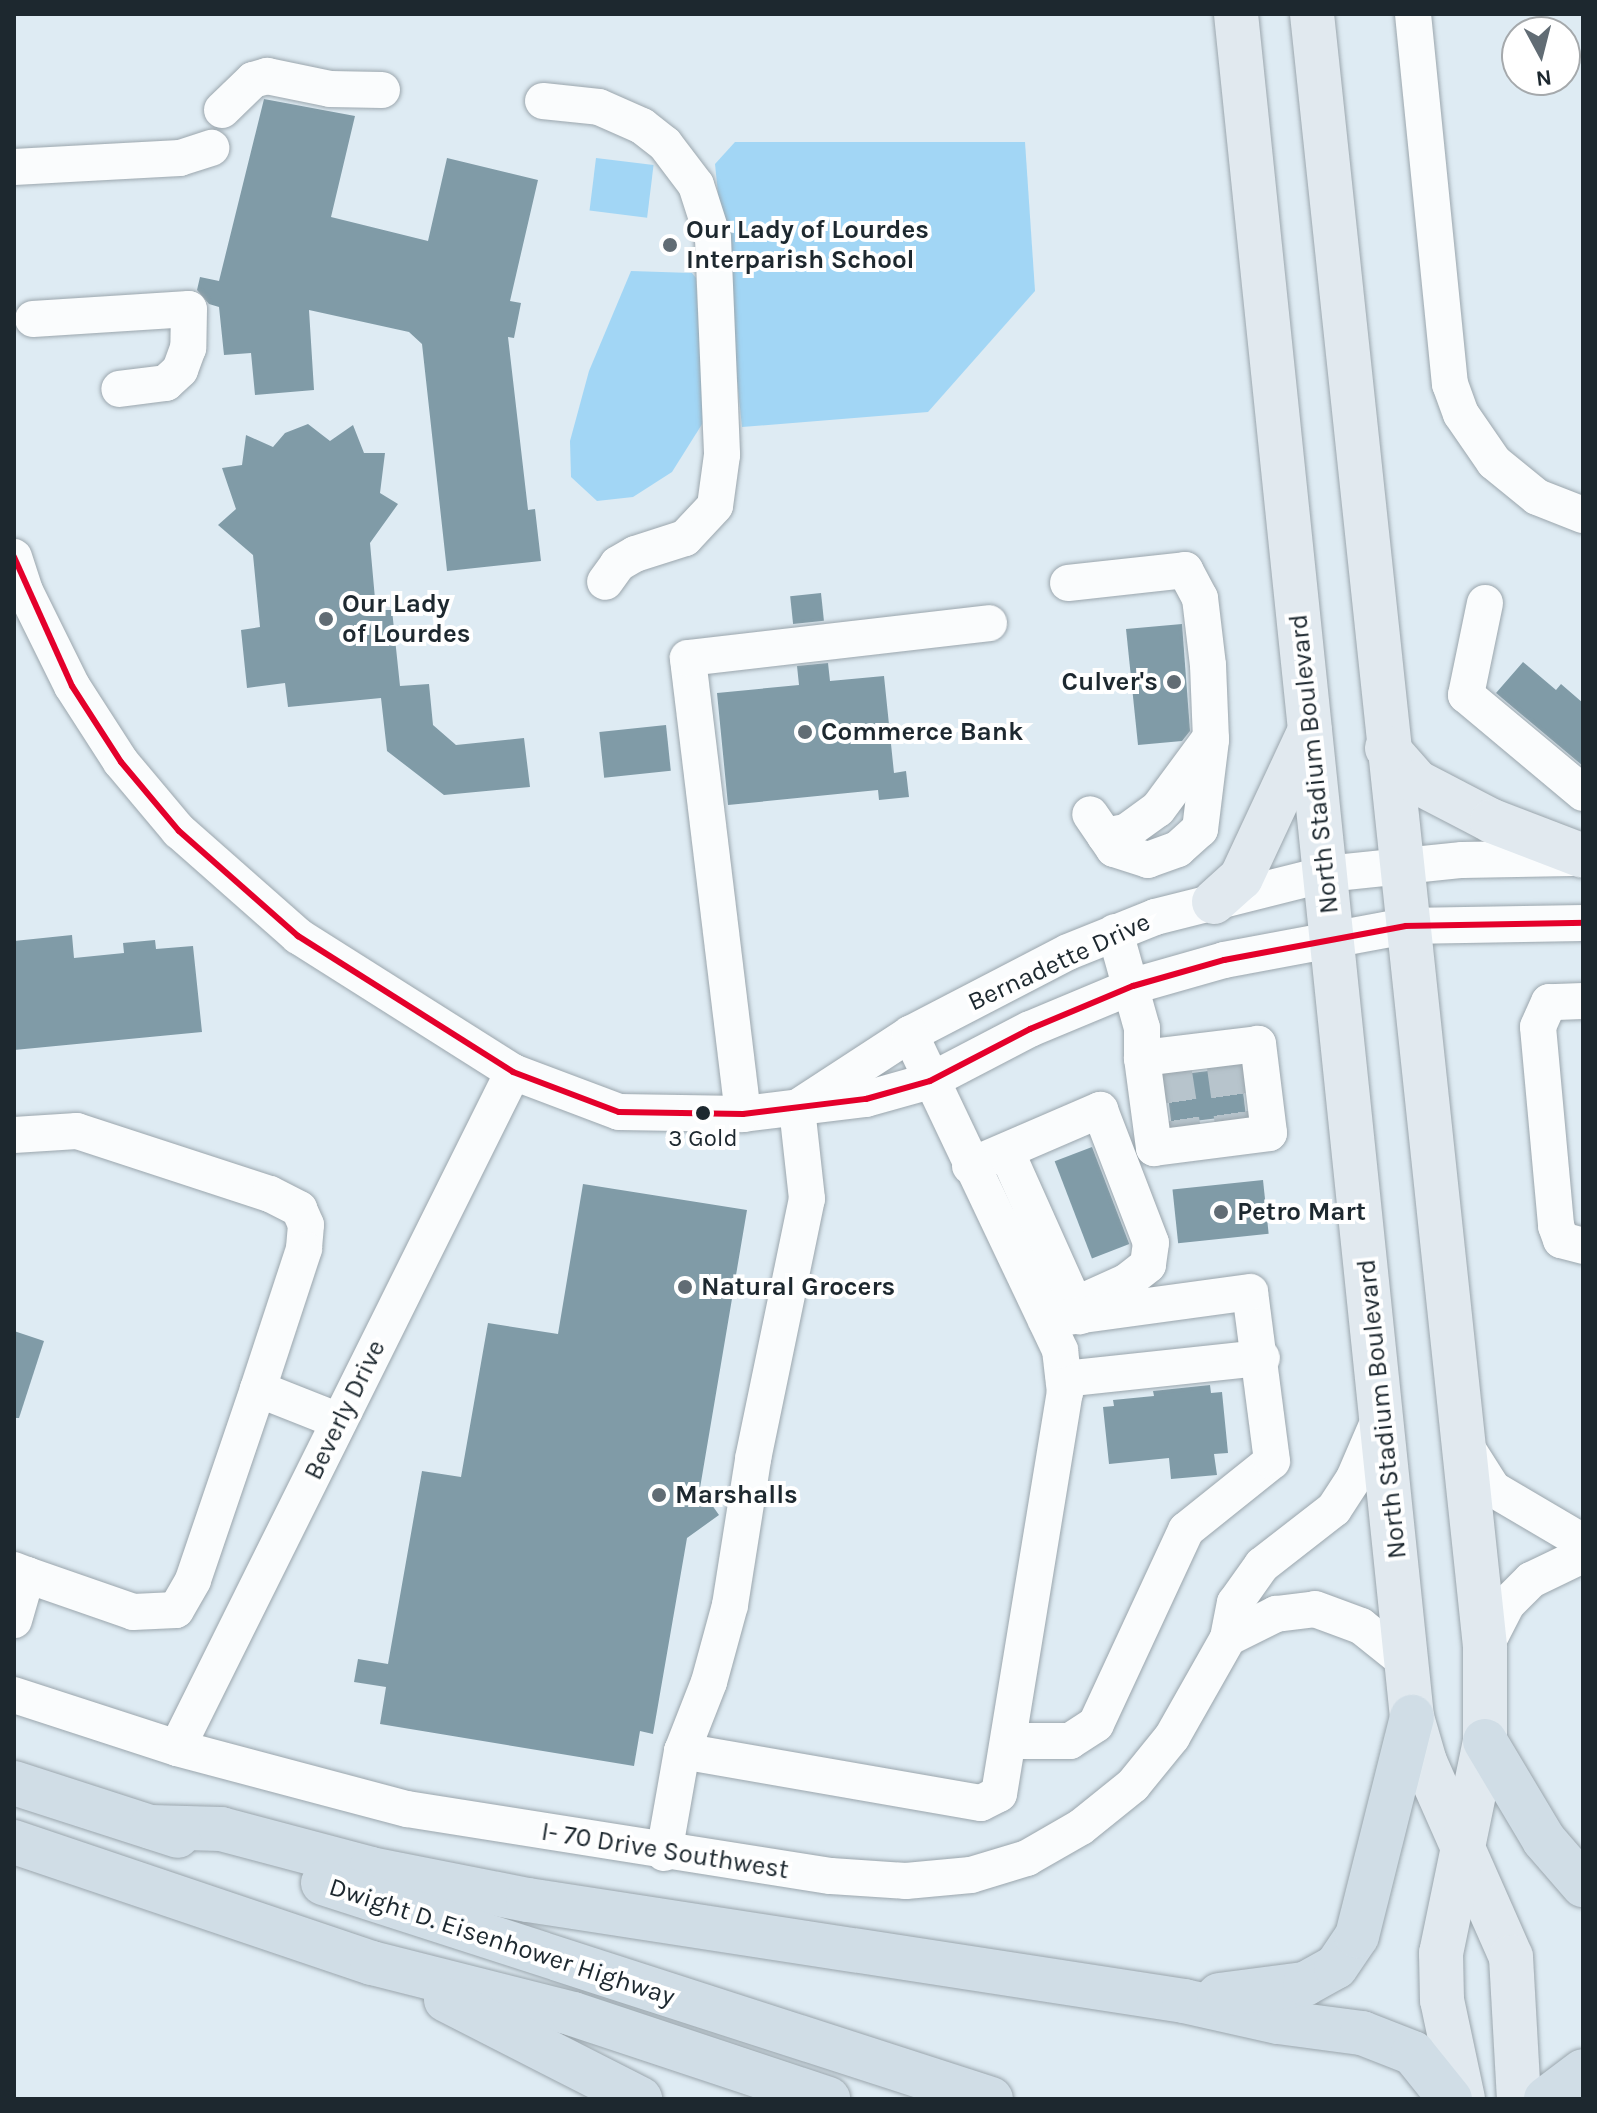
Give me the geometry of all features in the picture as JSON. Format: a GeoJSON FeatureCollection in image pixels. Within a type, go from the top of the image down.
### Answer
{"type":"FeatureCollection","features":[{"type":"Feature","properties":{"kind":"highway"},"geometry":{"type":"LineString","coordinates":[[1184,2001],[1305,1984],[1336,1967],[1357,1936],[1412,1717]]}},
{"type":"Feature","properties":{"kind":"highway"},"geometry":{"type":"LineString","coordinates":[[1485,1741],[1544,1840],[1583,1885]]}},
{"type":"Feature","properties":{"kind":"highway","name":"Dwight D. Eisenhower Highway"},"geometry":{"type":"LineString","coordinates":[[14,1783],[991,2099]]}},
{"type":"Feature","properties":{"kind":"highway"},"geometry":{"type":"LineString","coordinates":[[151,1827],[221,1829],[371,1869],[528,1900],[1184,2001],[1278,2022],[1362,2033],[1413,2053],[1450,2099]]}},
{"type":"Feature","properties":{"kind":"highway","name":"Dwight D. Eisenhower Highway"},"geometry":{"type":"LineString","coordinates":[[14,1842],[372,1963],[573,2014],[828,2099]]}},
{"type":"Feature","properties":{"kind":"highway"},"geometry":{"type":"LineString","coordinates":[[372,1963],[640,2099]]}},
{"type":"Feature","properties":{"kind":"highway"},"geometry":{"type":"LineString","coordinates":[[1546,2099],[1583,2071]]}},
{"type":"Feature","properties":{"kind":"main road","name":"North Stadium Boulevard"},"geometry":{"type":"LineString","coordinates":[[1236,14],[1412,1717],[1425,1762],[1462,1839],[1511,1957],[1519,2099]]}},
{"type":"Feature","properties":{"kind":"main road"},"geometry":{"type":"LineString","coordinates":[[1312,14],[1399,864],[1485,1647],[1485,1741],[1444,1921],[1441,1974],[1463,2099]]}},
{"type":"Feature","properties":{"kind":"main road"},"geometry":{"type":"LineString","coordinates":[[1214,902],[1241,878],[1311,728]]}},
{"type":"Feature","properties":{"kind":"main road"},"geometry":{"type":"LineString","coordinates":[[1387,748],[1417,782],[1492,821],[1583,857]]}},
{"type":"Feature","properties":{"kind":"street"},"geometry":{"type":"LineString","coordinates":[[1413,14],[1450,384],[1461,414],[1494,462],[1537,497],[1583,515]]}},
{"type":"Feature","properties":{"kind":"street"},"geometry":{"type":"LineString","coordinates":[[222,110],[253,80],[267,76],[330,89],[382,90]]}},
{"type":"Feature","properties":{"kind":"street"},"geometry":{"type":"LineString","coordinates":[[543,101],[599,107],[642,126],[665,144],[696,185],[713,238],[722,455],[715,506],[685,538],[626,559],[605,582]]}},
{"type":"Feature","properties":{"kind":"street"},"geometry":{"type":"LineString","coordinates":[[14,167],[180,158],[211,148]]}},
{"type":"Feature","properties":{"kind":"street"},"geometry":{"type":"LineString","coordinates":[[33,319],[189,309],[188,348],[180,370],[166,383],[119,389]]}},
{"type":"Feature","properties":{"kind":"street"},"geometry":{"type":"LineString","coordinates":[[1068,583],[1185,570],[1200,598],[1211,736],[1207,800],[1200,829],[1178,849],[1148,860],[1114,849],[1097,825]]}},
{"type":"Feature","properties":{"kind":"street","name":"Bernadette Drive"},"geometry":{"type":"LineString","coordinates":[[18,582],[72,686],[121,762],[179,831],[298,936],[513,1072],[619,1112],[743,1114],[866,1099],[930,1081],[1030,1029],[1133,986],[1332,936],[1406,926],[1583,923]]}},
{"type":"Feature","properties":{"kind":"street"},"geometry":{"type":"LineString","coordinates":[[1485,603],[1466,695],[1583,793]]}},
{"type":"Feature","properties":{"kind":"street"},"geometry":{"type":"LineString","coordinates":[[743,1114],[688,658],[989,623]]}},
{"type":"Feature","properties":{"kind":"street","name":"Bernadette Drive"},"geometry":{"type":"LineString","coordinates":[[797,1108],[910,1034],[1115,932],[1214,902],[1326,874],[1399,864],[1583,857]]}},
{"type":"Feature","properties":{"kind":"street"},"geometry":{"type":"LineString","coordinates":[[1115,932],[1162,1059],[1154,1148],[1184,1137],[1234,1131],[1269,1133],[1258,1044],[1224,1054],[1162,1059]]}},
{"type":"Feature","properties":{"kind":"street"},"geometry":{"type":"LineString","coordinates":[[1583,1001],[1549,1002],[1538,1027],[1556,1226],[1561,1240],[1583,1246]]}},
{"type":"Feature","properties":{"kind":"street"},"geometry":{"type":"LineString","coordinates":[[682,1751],[981,1803],[999,1794],[1060,1446],[1064,1379],[1060,1350],[1067,1314],[970,1166],[910,1034]]}},
{"type":"Feature","properties":{"kind":"street","name":"Beverly Drive"},"geometry":{"type":"LineString","coordinates":[[177,1748],[513,1072]]}},
{"type":"Feature","properties":{"kind":"street"},"geometry":{"type":"LineString","coordinates":[[664,1853],[682,1751],[730,1605],[755,1446],[807,1199],[797,1108]]}},
{"type":"Feature","properties":{"kind":"street"},"geometry":{"type":"LineString","coordinates":[[970,1166],[1007,1153],[1100,1110],[1145,1218],[1151,1243],[1148,1265],[1126,1282],[1067,1314]]}},
{"type":"Feature","properties":{"kind":"street"},"geometry":{"type":"LineString","coordinates":[[14,1135],[77,1131],[270,1194],[299,1209],[306,1225],[304,1249],[258,1389],[193,1580],[176,1610],[133,1612],[20,1572],[14,1620]]}},
{"type":"Feature","properties":{"kind":"street"},"geometry":{"type":"LineString","coordinates":[[1007,1153],[1041,1272]]}},
{"type":"Feature","properties":{"kind":"street"},"geometry":{"type":"LineString","coordinates":[[1010,1741],[1070,1741],[1096,1724],[1186,1530],[1272,1461],[1262,1358],[1250,1292],[1067,1314]]}},
{"type":"Feature","properties":{"kind":"street"},"geometry":{"type":"LineString","coordinates":[[1064,1379],[1262,1358]]}},
{"type":"Feature","properties":{"kind":"street"},"geometry":{"type":"LineString","coordinates":[[258,1389],[339,1421]]}},
{"type":"Feature","properties":{"kind":"street","name":"I- 70 Drive Southwest"},"geometry":{"type":"LineString","coordinates":[[14,1695],[177,1748],[407,1809],[664,1853],[831,1876],[906,1881],[971,1875],[1027,1858],[1081,1827],[1133,1785],[1172,1737],[1228,1638],[1235,1603],[1262,1565],[1334,1509],[1354,1478],[1382,1411]]}},
{"type":"Feature","properties":{"kind":"street"},"geometry":{"type":"LineString","coordinates":[[1465,1445],[1493,1489],[1583,1542]]}},
{"type":"Feature","properties":{"kind":"street"},"geometry":{"type":"LineString","coordinates":[[1485,1647],[1507,1604],[1531,1580],[1583,1555]]}},
{"type":"Feature","properties":{"kind":"street"},"geometry":{"type":"LineString","coordinates":[[1228,1638],[1276,1614],[1315,1609],[1361,1626],[1406,1662]]}},
{"type":"Feature","properties":{"kind":"shaded area"},"geometry":{"type":"Polygon","coordinates":[[[735,142],[1025,142],[1035,291],[928,412],[742,427],[715,164],[735,142]]]}},
{"type":"Feature","properties":{"kind":"shaded area"},"geometry":{"type":"Polygon","coordinates":[[[596,158],[654,165],[647,218],[590,211],[596,158]]]}},
{"type":"Feature","properties":{"kind":"shaded area"},"geometry":{"type":"Polygon","coordinates":[[[631,271],[692,273],[696,278],[704,421],[672,472],[633,497],[597,501],[571,477],[570,441],[589,371],[631,271]]]}},
{"type":"Feature","properties":{"kind":"building"},"geometry":{"type":"Polygon","coordinates":[[[264,99],[355,116],[331,217],[428,241],[447,158],[538,180],[510,301],[521,303],[514,338],[508,337],[528,510],[535,509],[541,561],[447,571],[422,344],[409,332],[309,310],[314,390],[255,395],[251,353],[224,355],[219,307],[209,304],[197,290],[200,277],[219,281],[264,99]]]}},
{"type":"Feature","properties":{"kind":"building","name":"Our Lady of Lourdes"},"geometry":{"type":"Polygon","coordinates":[[[308,424],[330,441],[353,425],[364,453],[385,453],[380,493],[398,504],[370,543],[376,610],[392,610],[400,686],[429,684],[433,725],[456,745],[524,738],[530,787],[444,795],[387,751],[381,698],[288,707],[285,683],[247,688],[241,630],[260,627],[253,555],[218,525],[236,509],[222,468],[242,465],[246,435],[273,447],[285,433],[308,424]]]}},
{"type":"Feature","properties":{"kind":"building"},"geometry":{"type":"Polygon","coordinates":[[[821,593],[824,621],[793,624],[790,596],[821,593]]]}},
{"type":"Feature","properties":{"kind":"building","name":"Culver's"},"geometry":{"type":"Polygon","coordinates":[[[1182,624],[1190,731],[1182,741],[1138,745],[1126,629],[1182,624]]]}},
{"type":"Feature","properties":{"kind":"building"},"geometry":{"type":"Polygon","coordinates":[[[1523,662],[1556,690],[1561,684],[1583,703],[1583,766],[1496,693],[1523,662]]]}},
{"type":"Feature","properties":{"kind":"building","name":"Commerce Bank"},"geometry":{"type":"Polygon","coordinates":[[[828,663],[830,681],[884,676],[894,773],[906,771],[909,797],[879,800],[878,790],[728,805],[717,693],[799,685],[797,666],[828,663]]]}},
{"type":"Feature","properties":{"kind":"building"},"geometry":{"type":"Polygon","coordinates":[[[666,725],[671,771],[604,778],[599,732],[666,725]]]}},
{"type":"Feature","properties":{"kind":"building"},"geometry":{"type":"Polygon","coordinates":[[[72,935],[74,958],[124,953],[123,943],[155,940],[156,949],[193,946],[202,1032],[14,1050],[14,941],[72,935]]]}},
{"type":"Feature","properties":{"kind":"building"},"geometry":{"type":"Polygon","coordinates":[[[1240,1067],[1246,1115],[1171,1124],[1166,1076],[1240,1067]]]}},
{"type":"Feature","properties":{"kind":"building"},"geometry":{"type":"Polygon","coordinates":[[[1092,1147],[1129,1244],[1092,1258],[1055,1161],[1092,1147]]]}},
{"type":"Feature","properties":{"kind":"building","name":"Petro Mart"},"geometry":{"type":"Polygon","coordinates":[[[1263,1180],[1269,1234],[1178,1243],[1172,1190],[1263,1180]]]}},
{"type":"Feature","properties":{"kind":"building"},"geometry":{"type":"Polygon","coordinates":[[[583,1184],[747,1210],[700,1488],[719,1515],[687,1538],[653,1734],[640,1731],[634,1766],[380,1724],[386,1687],[354,1682],[358,1659],[388,1664],[422,1471],[461,1477],[488,1323],[558,1334],[583,1184]]]}},
{"type":"Feature","properties":{"kind":"building"},"geometry":{"type":"Polygon","coordinates":[[[14,1331],[44,1341],[19,1418],[14,1418],[14,1331]]]}},
{"type":"Feature","properties":{"kind":"building"},"geometry":{"type":"Polygon","coordinates":[[[1210,1385],[1211,1393],[1222,1392],[1228,1453],[1214,1454],[1217,1475],[1171,1479],[1169,1458],[1109,1464],[1103,1407],[1114,1406],[1113,1400],[1154,1396],[1153,1391],[1210,1385]]]}},
{"type":"Feature","properties":{"kind":"tunnel"},"geometry":{"type":"LineString","coordinates":[[1224,1060],[1233,1124]]}},
{"type":"Feature","properties":{"kind":"tunnel"},"geometry":{"type":"LineString","coordinates":[[1173,1066],[1183,1131]]}},
{"type":"Feature","properties":{"kind":"transit line","name":"3"},"geometry":{"type":"LineString","coordinates":[[14,557],[72,686],[121,762],[179,831],[298,936],[513,1072],[619,1112],[743,1114],[866,1099],[930,1081],[1030,1029],[1133,986],[1224,960],[1406,926],[1583,923]]}},
{"type":"Feature","properties":{"kind":"place","name":"Our Lady of Lourdes Interparish School"},"geometry":{"type":"Point","coordinates":[670,245]}},
{"type":"Feature","properties":{"kind":"place","name":"Our Lady of Lourdes"},"geometry":{"type":"Point","coordinates":[326,619]}},
{"type":"Feature","properties":{"kind":"place","name":"Culver's"},"geometry":{"type":"Point","coordinates":[1174,682]}},
{"type":"Feature","properties":{"kind":"place","name":"Commerce Bank"},"geometry":{"type":"Point","coordinates":[805,732]}},
{"type":"Feature","properties":{"kind":"place","name":"3 Gold"},"geometry":{"type":"Point","coordinates":[703,1113]}},
{"type":"Feature","properties":{"kind":"place","name":"Petro Mart"},"geometry":{"type":"Point","coordinates":[1221,1212]}},
{"type":"Feature","properties":{"kind":"place","name":"Natural Grocers"},"geometry":{"type":"Point","coordinates":[685,1287]}},
{"type":"Feature","properties":{"kind":"place","name":"Marshalls"},"geometry":{"type":"Point","coordinates":[659,1495]}}]}
